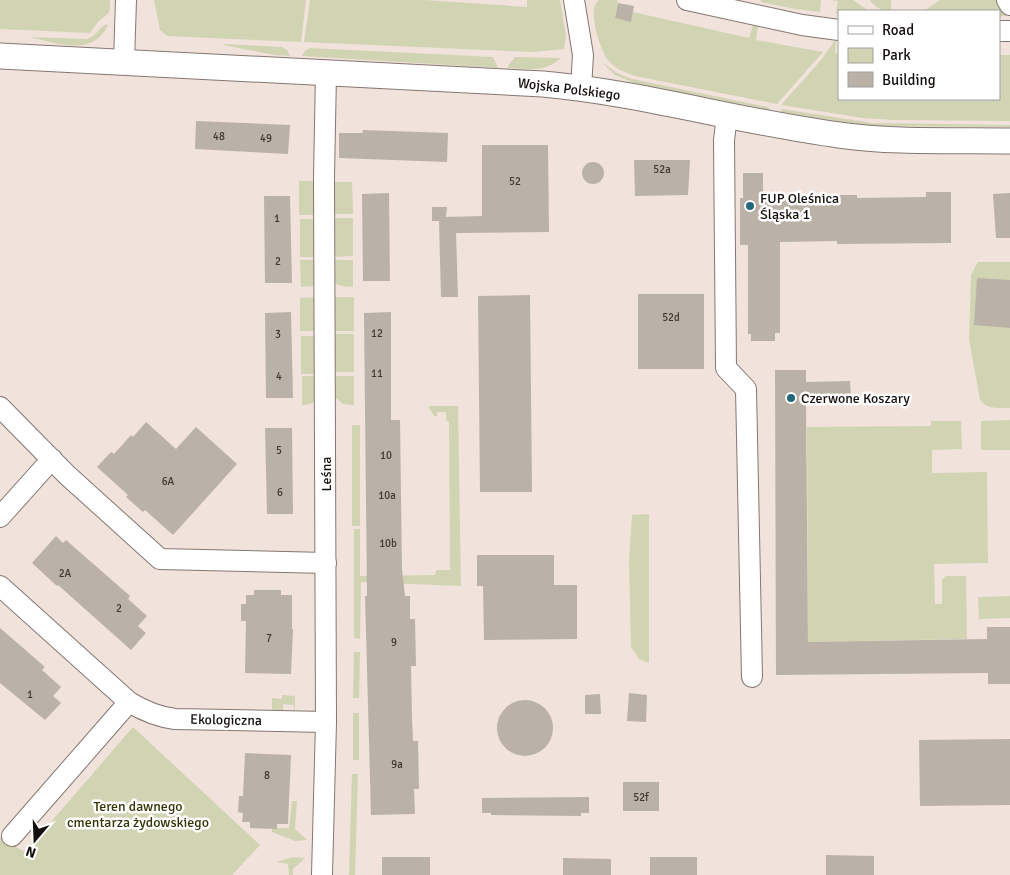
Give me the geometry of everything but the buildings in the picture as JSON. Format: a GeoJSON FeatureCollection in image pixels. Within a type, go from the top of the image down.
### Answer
{"type":"FeatureCollection","features":[{"type":"Feature","properties":{"kind":"main road","name":"Wojska Polskiego"},"geometry":{"type":"LineString","coordinates":[[0,56],[502,81],[581,88],[816,132],[873,139],[1010,141]]}},
{"type":"Feature","properties":{"kind":"street"},"geometry":{"type":"LineString","coordinates":[[124,62],[126,0]]}},
{"type":"Feature","properties":{"kind":"street"},"geometry":{"type":"LineString","coordinates":[[574,0],[583,55],[581,88]]}},
{"type":"Feature","properties":{"kind":"street"},"geometry":{"type":"LineString","coordinates":[[687,0],[802,25],[838,30]]}},
{"type":"Feature","properties":{"kind":"street"},"geometry":{"type":"LineString","coordinates":[[1007,0],[1010,5]]}},
{"type":"Feature","properties":{"kind":"street","name":"Leśna"},"geometry":{"type":"LineString","coordinates":[[322,875],[326,722],[324,166],[326,73]]}},
{"type":"Feature","properties":{"kind":"street"},"geometry":{"type":"LineString","coordinates":[[727,115],[724,140],[726,368],[746,390],[752,677]]}},
{"type":"Feature","properties":{"kind":"street"},"geometry":{"type":"LineString","coordinates":[[0,407],[52,459],[160,559],[326,563]]}},
{"type":"Feature","properties":{"kind":"street"},"geometry":{"type":"LineString","coordinates":[[0,517],[52,459]]}},
{"type":"Feature","properties":{"kind":"street","name":"Ekologiczna"},"geometry":{"type":"LineString","coordinates":[[0,586],[129,702],[160,717],[175,719],[326,722]]}},
{"type":"Feature","properties":{"kind":"street"},"geometry":{"type":"LineString","coordinates":[[12,836],[129,702]]}},
{"type":"Feature","properties":{"kind":"green space"},"geometry":{"type":"Polygon","coordinates":[[[0,0],[110,0],[110,8],[108,14],[99,21],[90,33],[0,29],[0,0]]]}},
{"type":"Feature","properties":{"kind":"green space"},"geometry":{"type":"Polygon","coordinates":[[[154,0],[306,0],[301,42],[167,36],[160,30],[154,0]]]}},
{"type":"Feature","properties":{"kind":"green space"},"geometry":{"type":"Polygon","coordinates":[[[310,0],[424,0],[527,7],[527,0],[560,0],[566,36],[564,49],[532,52],[304,42],[310,0]]]}},
{"type":"Feature","properties":{"kind":"green space"},"geometry":{"type":"Polygon","coordinates":[[[599,0],[617,0],[615,18],[631,21],[633,12],[749,38],[753,25],[758,26],[756,40],[823,52],[777,104],[635,76],[623,72],[614,66],[608,60],[603,50],[596,29],[594,15],[595,6],[599,0]]]}},
{"type":"Feature","properties":{"kind":"green space"},"geometry":{"type":"Polygon","coordinates":[[[761,0],[821,0],[820,12],[795,9],[761,2],[761,0]]]}},
{"type":"Feature","properties":{"kind":"green space"},"geometry":{"type":"Polygon","coordinates":[[[830,0],[853,0],[868,10],[838,10],[838,14],[836,14],[838,1],[830,0]]]}},
{"type":"Feature","properties":{"kind":"green space"},"geometry":{"type":"Polygon","coordinates":[[[870,0],[891,0],[891,10],[885,10],[874,5],[870,0]]]}},
{"type":"Feature","properties":{"kind":"green space"},"geometry":{"type":"Polygon","coordinates":[[[940,0],[1000,0],[1006,16],[1000,16],[1000,10],[925,10],[940,0]]]}},
{"type":"Feature","properties":{"kind":"green space"},"geometry":{"type":"Polygon","coordinates":[[[108,24],[102,35],[84,45],[74,46],[29,37],[87,39],[108,24]]]}},
{"type":"Feature","properties":{"kind":"green space"},"geometry":{"type":"Polygon","coordinates":[[[836,39],[835,53],[838,54],[838,100],[1000,100],[1000,55],[1010,55],[1010,121],[863,118],[781,105],[821,60],[836,39]]]}},
{"type":"Feature","properties":{"kind":"green space"},"geometry":{"type":"Polygon","coordinates":[[[223,45],[282,47],[287,50],[290,56],[223,45]]]}},
{"type":"Feature","properties":{"kind":"green space"},"geometry":{"type":"Polygon","coordinates":[[[310,48],[493,57],[498,68],[302,56],[310,48]]]}},
{"type":"Feature","properties":{"kind":"green space"},"geometry":{"type":"Polygon","coordinates":[[[515,57],[561,58],[543,68],[508,68],[515,57]]]}},
{"type":"Feature","properties":{"kind":"green space"},"geometry":{"type":"Polygon","coordinates":[[[601,61],[617,73],[632,79],[768,107],[770,110],[634,83],[615,75],[601,61]]]}},
{"type":"Feature","properties":{"kind":"green space"},"geometry":{"type":"Polygon","coordinates":[[[782,109],[872,123],[1010,125],[1010,127],[875,126],[780,112],[782,109]]]}},
{"type":"Feature","properties":{"kind":"green space"},"geometry":{"type":"Polygon","coordinates":[[[299,181],[318,181],[317,215],[299,215],[299,181]]]}},
{"type":"Feature","properties":{"kind":"green space"},"geometry":{"type":"Polygon","coordinates":[[[332,182],[352,182],[353,214],[332,214],[332,182]]]}},
{"type":"Feature","properties":{"kind":"green space"},"geometry":{"type":"Polygon","coordinates":[[[332,218],[353,218],[353,256],[332,257],[332,218]]]}},
{"type":"Feature","properties":{"kind":"green space"},"geometry":{"type":"Polygon","coordinates":[[[300,219],[321,219],[321,257],[300,257],[300,219]]]}},
{"type":"Feature","properties":{"kind":"green space"},"geometry":{"type":"Polygon","coordinates":[[[300,260],[321,260],[315,286],[301,287],[300,260]]]}},
{"type":"Feature","properties":{"kind":"green space"},"geometry":{"type":"Polygon","coordinates":[[[332,260],[353,260],[353,287],[336,284],[332,273],[332,260]]]}},
{"type":"Feature","properties":{"kind":"green space"},"geometry":{"type":"Polygon","coordinates":[[[978,262],[1010,262],[1010,408],[990,407],[980,400],[969,339],[971,275],[978,262]]]}},
{"type":"Feature","properties":{"kind":"green space"},"geometry":{"type":"Polygon","coordinates":[[[321,297],[321,331],[300,331],[300,298],[321,297]]]}},
{"type":"Feature","properties":{"kind":"green space"},"geometry":{"type":"Polygon","coordinates":[[[333,297],[354,297],[354,331],[333,331],[333,297]]]}},
{"type":"Feature","properties":{"kind":"green space"},"geometry":{"type":"Polygon","coordinates":[[[333,334],[354,334],[354,372],[333,372],[333,334]]]}},
{"type":"Feature","properties":{"kind":"green space"},"geometry":{"type":"Polygon","coordinates":[[[301,336],[321,336],[322,374],[301,374],[301,336]]]}},
{"type":"Feature","properties":{"kind":"green space"},"geometry":{"type":"Polygon","coordinates":[[[302,376],[321,376],[319,396],[313,403],[302,405],[302,376]]]}},
{"type":"Feature","properties":{"kind":"green space"},"geometry":{"type":"Polygon","coordinates":[[[334,376],[354,376],[354,405],[343,404],[335,397],[334,376]]]}},
{"type":"Feature","properties":{"kind":"green space"},"geometry":{"type":"Polygon","coordinates":[[[428,406],[458,406],[461,586],[361,582],[360,639],[354,638],[354,529],[360,529],[360,576],[435,575],[436,570],[450,570],[449,422],[446,420],[446,412],[437,412],[437,416],[434,416],[428,406]]]}},
{"type":"Feature","properties":{"kind":"green space"},"geometry":{"type":"Polygon","coordinates":[[[1010,420],[1010,450],[981,450],[981,421],[1010,420]]]}},
{"type":"Feature","properties":{"kind":"green space"},"geometry":{"type":"Polygon","coordinates":[[[931,421],[961,421],[962,449],[932,450],[932,473],[987,472],[988,563],[934,564],[935,604],[942,604],[942,580],[946,576],[966,576],[967,639],[808,642],[807,427],[931,426],[931,421]]]}},
{"type":"Feature","properties":{"kind":"green space"},"geometry":{"type":"Polygon","coordinates":[[[352,425],[360,425],[360,526],[352,526],[352,425]]]}},
{"type":"Feature","properties":{"kind":"green space"},"geometry":{"type":"Polygon","coordinates":[[[649,514],[649,663],[639,659],[631,647],[629,561],[632,515],[649,514]]]}},
{"type":"Feature","properties":{"kind":"green space"},"geometry":{"type":"Polygon","coordinates":[[[1010,596],[1010,618],[979,619],[978,597],[1010,596]]]}},
{"type":"Feature","properties":{"kind":"green space"},"geometry":{"type":"Polygon","coordinates":[[[354,652],[360,652],[359,698],[353,698],[354,652]]]}},
{"type":"Feature","properties":{"kind":"green space"},"geometry":{"type":"Polygon","coordinates":[[[282,695],[295,696],[295,719],[294,705],[283,704],[283,718],[272,710],[272,698],[282,699],[282,695]]]}},
{"type":"Feature","properties":{"kind":"green space"},"geometry":{"type":"Polygon","coordinates":[[[353,713],[359,713],[359,760],[353,760],[353,713]]]}},
{"type":"Feature","properties":{"kind":"green space","name":"Teren dawnego cmentarza żydowskiego"},"geometry":{"type":"Polygon","coordinates":[[[133,727],[260,845],[232,875],[0,875],[0,838],[25,852],[133,727]]]}},
{"type":"Feature","properties":{"kind":"green space"},"geometry":{"type":"Polygon","coordinates":[[[352,774],[358,774],[355,875],[349,875],[352,774]]]}},
{"type":"Feature","properties":{"kind":"green space"},"geometry":{"type":"Polygon","coordinates":[[[292,801],[297,801],[295,829],[307,840],[295,841],[272,832],[272,828],[289,828],[292,801]]]}},
{"type":"Feature","properties":{"kind":"green space"},"geometry":{"type":"Polygon","coordinates":[[[293,857],[305,858],[293,869],[293,875],[289,875],[288,864],[276,862],[293,857]]]}},
{"type":"Feature","properties":{"kind":"place","name":"FUP Oleśnica Śląska 1"},"geometry":{"type":"Point","coordinates":[750,206]}},
{"type":"Feature","properties":{"kind":"place","name":"Czerwone Koszary"},"geometry":{"type":"Point","coordinates":[791,398]}}]}
